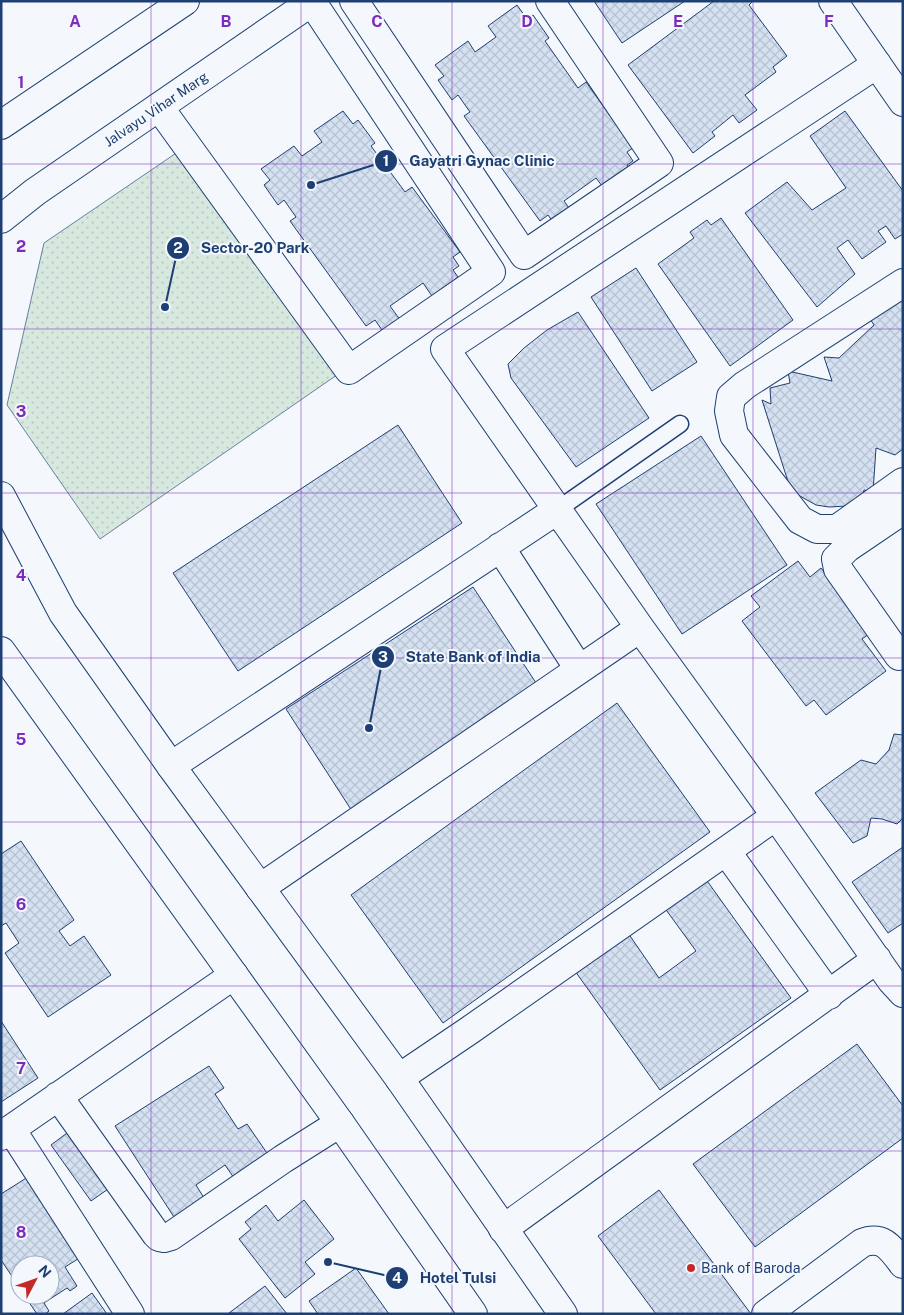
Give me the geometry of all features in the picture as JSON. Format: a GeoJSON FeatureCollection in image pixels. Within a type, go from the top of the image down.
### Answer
{"type":"FeatureCollection","features":[{"type":"Feature","properties":{"kind":"street"},"geometry":{"type":"LineString","coordinates":[[1,125],[186,1]]}},
{"type":"Feature","properties":{"kind":"street"},"geometry":{"type":"LineString","coordinates":[[354,1],[524,255],[659,164],[550,1]]}},
{"type":"Feature","properties":{"kind":"street"},"geometry":{"type":"LineString","coordinates":[[833,1],[903,102]]}},
{"type":"Feature","properties":{"kind":"street"},"geometry":{"type":"LineString","coordinates":[[160,107],[349,370],[483,278],[491,272],[312,2]]}},
{"type":"Feature","properties":{"kind":"street","name":"Jalvayu Vihar Marg"},"geometry":{"type":"LineString","coordinates":[[1,219],[35,192],[312,2]]}},
{"type":"Feature","properties":{"kind":"street"},"geometry":{"type":"LineString","coordinates":[[877,64],[445,349],[640,628],[776,816],[891,980],[903,993]]}},
{"type":"Feature","properties":{"kind":"street"},"geometry":{"type":"LineString","coordinates":[[903,284],[745,385],[731,397],[729,411],[734,434],[800,520],[817,529],[837,529],[903,482]]}},
{"type":"Feature","properties":{"kind":"street"},"geometry":{"type":"LineString","coordinates":[[1,496],[63,613],[171,766],[399,1078],[563,1314]]}},
{"type":"Feature","properties":{"kind":"street"},"geometry":{"type":"LineString","coordinates":[[171,766],[557,510]]}},
{"type":"Feature","properties":{"kind":"street"},"geometry":{"type":"LineString","coordinates":[[903,510],[847,548],[836,558],[838,569],[899,656],[903,655]]}},
{"type":"Feature","properties":{"kind":"street"},"geometry":{"type":"LineString","coordinates":[[500,547],[579,670]]}},
{"type":"Feature","properties":{"kind":"street"},"geometry":{"type":"LineString","coordinates":[[260,888],[640,628]]}},
{"type":"Feature","properties":{"kind":"street"},"geometry":{"type":"LineString","coordinates":[[1,651],[234,974],[473,1314]]}},
{"type":"Feature","properties":{"kind":"street"},"geometry":{"type":"LineString","coordinates":[[399,1078],[776,816]]}},
{"type":"Feature","properties":{"kind":"street"},"geometry":{"type":"LineString","coordinates":[[726,851],[829,995]]}},
{"type":"Feature","properties":{"kind":"street"},"geometry":{"type":"LineString","coordinates":[[504,1229],[877,960]]}},
{"type":"Feature","properties":{"kind":"street"},"geometry":{"type":"LineString","coordinates":[[130,1314],[6,1132],[234,974]]}},
{"type":"Feature","properties":{"kind":"street"},"geometry":{"type":"LineString","coordinates":[[58,1096],[156,1234],[164,1238],[171,1236],[340,1123]]}},
{"type":"Feature","properties":{"kind":"street"},"geometry":{"type":"LineString","coordinates":[[766,1314],[862,1243],[871,1239],[883,1242],[903,1264]]}},
{"type":"Feature","properties":{"kind":"lane"},"geometry":{"type":"LineString","coordinates":[[557,510],[680,424]]}},
{"type":"Feature","properties":{"kind":"shaded area"},"geometry":{"type":"Polygon","coordinates":[[[188,145],[344,370],[100,539],[7,405],[44,243],[188,145]]]}},
{"type":"Feature","properties":{"kind":"building"},"geometry":{"type":"Polygon","coordinates":[[[594,1],[685,1],[622,43],[594,1]]]}},
{"type":"Feature","properties":{"kind":"building"},"geometry":{"type":"Polygon","coordinates":[[[714,1],[753,1],[749,5],[787,56],[773,67],[776,72],[745,95],[757,110],[739,123],[733,115],[712,132],[715,136],[693,153],[628,65],[714,1]]]}},
{"type":"Feature","properties":{"kind":"building"},"geometry":{"type":"Polygon","coordinates":[[[517,5],[527,19],[533,15],[549,38],[545,41],[578,88],[586,82],[633,148],[627,152],[633,161],[627,165],[632,172],[606,191],[596,178],[564,201],[574,215],[557,228],[548,215],[540,221],[464,116],[470,112],[458,95],[452,100],[438,80],[444,76],[435,65],[468,41],[475,52],[496,37],[488,26],[517,5]]]}},
{"type":"Feature","properties":{"kind":"building"},"geometry":{"type":"Polygon","coordinates":[[[343,111],[353,124],[358,120],[375,143],[371,146],[405,192],[412,187],[460,252],[453,257],[459,266],[453,270],[458,277],[432,296],[423,283],[390,306],[401,321],[384,333],[375,320],[366,326],[290,221],[296,217],[284,200],[278,205],[264,185],[270,180],[261,169],[294,146],[302,156],[322,142],[314,131],[343,111]]]}},
{"type":"Feature","properties":{"kind":"building"},"geometry":{"type":"Polygon","coordinates":[[[845,111],[903,191],[903,234],[895,239],[886,226],[878,231],[886,242],[862,259],[848,240],[837,248],[855,274],[817,307],[745,213],[787,182],[812,210],[846,188],[810,136],[845,111]]]}},
{"type":"Feature","properties":{"kind":"building"},"geometry":{"type":"Polygon","coordinates":[[[721,218],[793,320],[730,366],[658,264],[694,238],[690,232],[707,220],[711,225],[721,218]]]}},
{"type":"Feature","properties":{"kind":"building"},"geometry":{"type":"Polygon","coordinates":[[[636,268],[697,362],[652,391],[591,297],[636,268]]]}},
{"type":"Feature","properties":{"kind":"building"},"geometry":{"type":"Polygon","coordinates":[[[903,297],[903,449],[895,455],[876,448],[873,492],[864,490],[861,499],[847,506],[829,507],[816,505],[791,491],[762,400],[771,404],[770,388],[790,383],[788,371],[832,381],[824,357],[839,358],[874,325],[868,316],[903,297]]]}},
{"type":"Feature","properties":{"kind":"building"},"geometry":{"type":"Polygon","coordinates":[[[578,312],[649,418],[576,467],[511,378],[508,364],[524,348],[547,330],[578,312]]]}},
{"type":"Feature","properties":{"kind":"building"},"geometry":{"type":"Polygon","coordinates":[[[398,425],[462,523],[238,671],[173,573],[398,425]]]}},
{"type":"Feature","properties":{"kind":"building"},"geometry":{"type":"Polygon","coordinates":[[[701,436],[787,565],[682,634],[596,504],[701,436]]]}},
{"type":"Feature","properties":{"kind":"building"},"geometry":{"type":"Polygon","coordinates":[[[798,561],[810,577],[821,568],[869,634],[862,639],[886,671],[826,715],[814,700],[806,706],[742,621],[760,607],[751,596],[798,561]]]}},
{"type":"Feature","properties":{"kind":"building"},"geometry":{"type":"Polygon","coordinates":[[[473,587],[540,689],[352,811],[286,709],[473,587]]]}},
{"type":"Feature","properties":{"kind":"building"},"geometry":{"type":"Polygon","coordinates":[[[617,703],[710,832],[443,1023],[351,895],[617,703]]]}},
{"type":"Feature","properties":{"kind":"building"},"geometry":{"type":"Polygon","coordinates":[[[894,734],[903,735],[903,818],[897,824],[871,818],[867,836],[853,843],[815,793],[861,760],[876,764],[889,750],[894,734]]]}},
{"type":"Feature","properties":{"kind":"building"},"geometry":{"type":"Polygon","coordinates":[[[21,841],[74,920],[59,931],[70,946],[84,936],[111,975],[48,1017],[5,953],[19,943],[6,923],[1,926],[1,854],[21,841]]]}},
{"type":"Feature","properties":{"kind":"building"},"geometry":{"type":"Polygon","coordinates":[[[903,847],[903,923],[888,933],[852,882],[903,847]]]}},
{"type":"Feature","properties":{"kind":"building"},"geometry":{"type":"Polygon","coordinates":[[[705,878],[791,998],[660,1090],[575,971],[628,933],[659,978],[696,951],[664,907],[705,878]]]}},
{"type":"Feature","properties":{"kind":"building"},"geometry":{"type":"Polygon","coordinates":[[[1,1021],[38,1078],[1,1102],[1,1021]]]}},
{"type":"Feature","properties":{"kind":"building"},"geometry":{"type":"Polygon","coordinates":[[[857,1044],[903,1106],[903,1138],[755,1247],[693,1164],[857,1044]]]}},
{"type":"Feature","properties":{"kind":"building"},"geometry":{"type":"Polygon","coordinates":[[[209,1066],[224,1088],[215,1094],[238,1129],[247,1124],[269,1156],[234,1178],[225,1165],[196,1185],[204,1198],[174,1217],[115,1126],[209,1066]]]}},
{"type":"Feature","properties":{"kind":"building"},"geometry":{"type":"Polygon","coordinates":[[[71,1130],[111,1187],[91,1201],[51,1145],[71,1130]]]}},
{"type":"Feature","properties":{"kind":"building"},"geometry":{"type":"Polygon","coordinates":[[[28,1177],[81,1257],[65,1267],[77,1286],[70,1291],[67,1288],[60,1293],[60,1255],[10,1255],[10,1273],[1,1260],[1,1194],[28,1177]]]}},
{"type":"Feature","properties":{"kind":"building"},"geometry":{"type":"Polygon","coordinates":[[[659,1190],[751,1314],[656,1314],[598,1236],[659,1190]]]}},
{"type":"Feature","properties":{"kind":"building"},"geometry":{"type":"Polygon","coordinates":[[[304,1200],[334,1239],[305,1262],[315,1274],[285,1298],[239,1239],[251,1229],[245,1222],[266,1205],[278,1221],[304,1200]]]}},
{"type":"Feature","properties":{"kind":"building"},"geometry":{"type":"Polygon","coordinates":[[[356,1268],[389,1314],[318,1314],[309,1301],[356,1268]]]}},
{"type":"Feature","properties":{"kind":"building"},"geometry":{"type":"Polygon","coordinates":[[[265,1286],[287,1314],[229,1313],[265,1286]]]}},
{"type":"Feature","properties":{"kind":"building"},"geometry":{"type":"Polygon","coordinates":[[[92,1293],[107,1314],[63,1314],[92,1293]]]}},
{"type":"Feature","properties":{"kind":"building"},"geometry":{"type":"Polygon","coordinates":[[[31,1305],[45,1305],[49,1311],[45,1314],[37,1314],[31,1305]]]}},
{"type":"Feature","properties":{"kind":"place","name":"Gayatri Gynac Clinic"},"geometry":{"type":"Point","coordinates":[311,185]}},
{"type":"Feature","properties":{"kind":"place","name":"Sector-20 Park"},"geometry":{"type":"Point","coordinates":[165,307]}},
{"type":"Feature","properties":{"kind":"place","name":"State Bank of India"},"geometry":{"type":"Point","coordinates":[369,728]}},
{"type":"Feature","properties":{"kind":"place","name":"Hotel Tulsi"},"geometry":{"type":"Point","coordinates":[328,1262]}},
{"type":"Feature","properties":{"kind":"place","name":"Bank of Baroda"},"geometry":{"type":"Point","coordinates":[691,1268]}}]}
